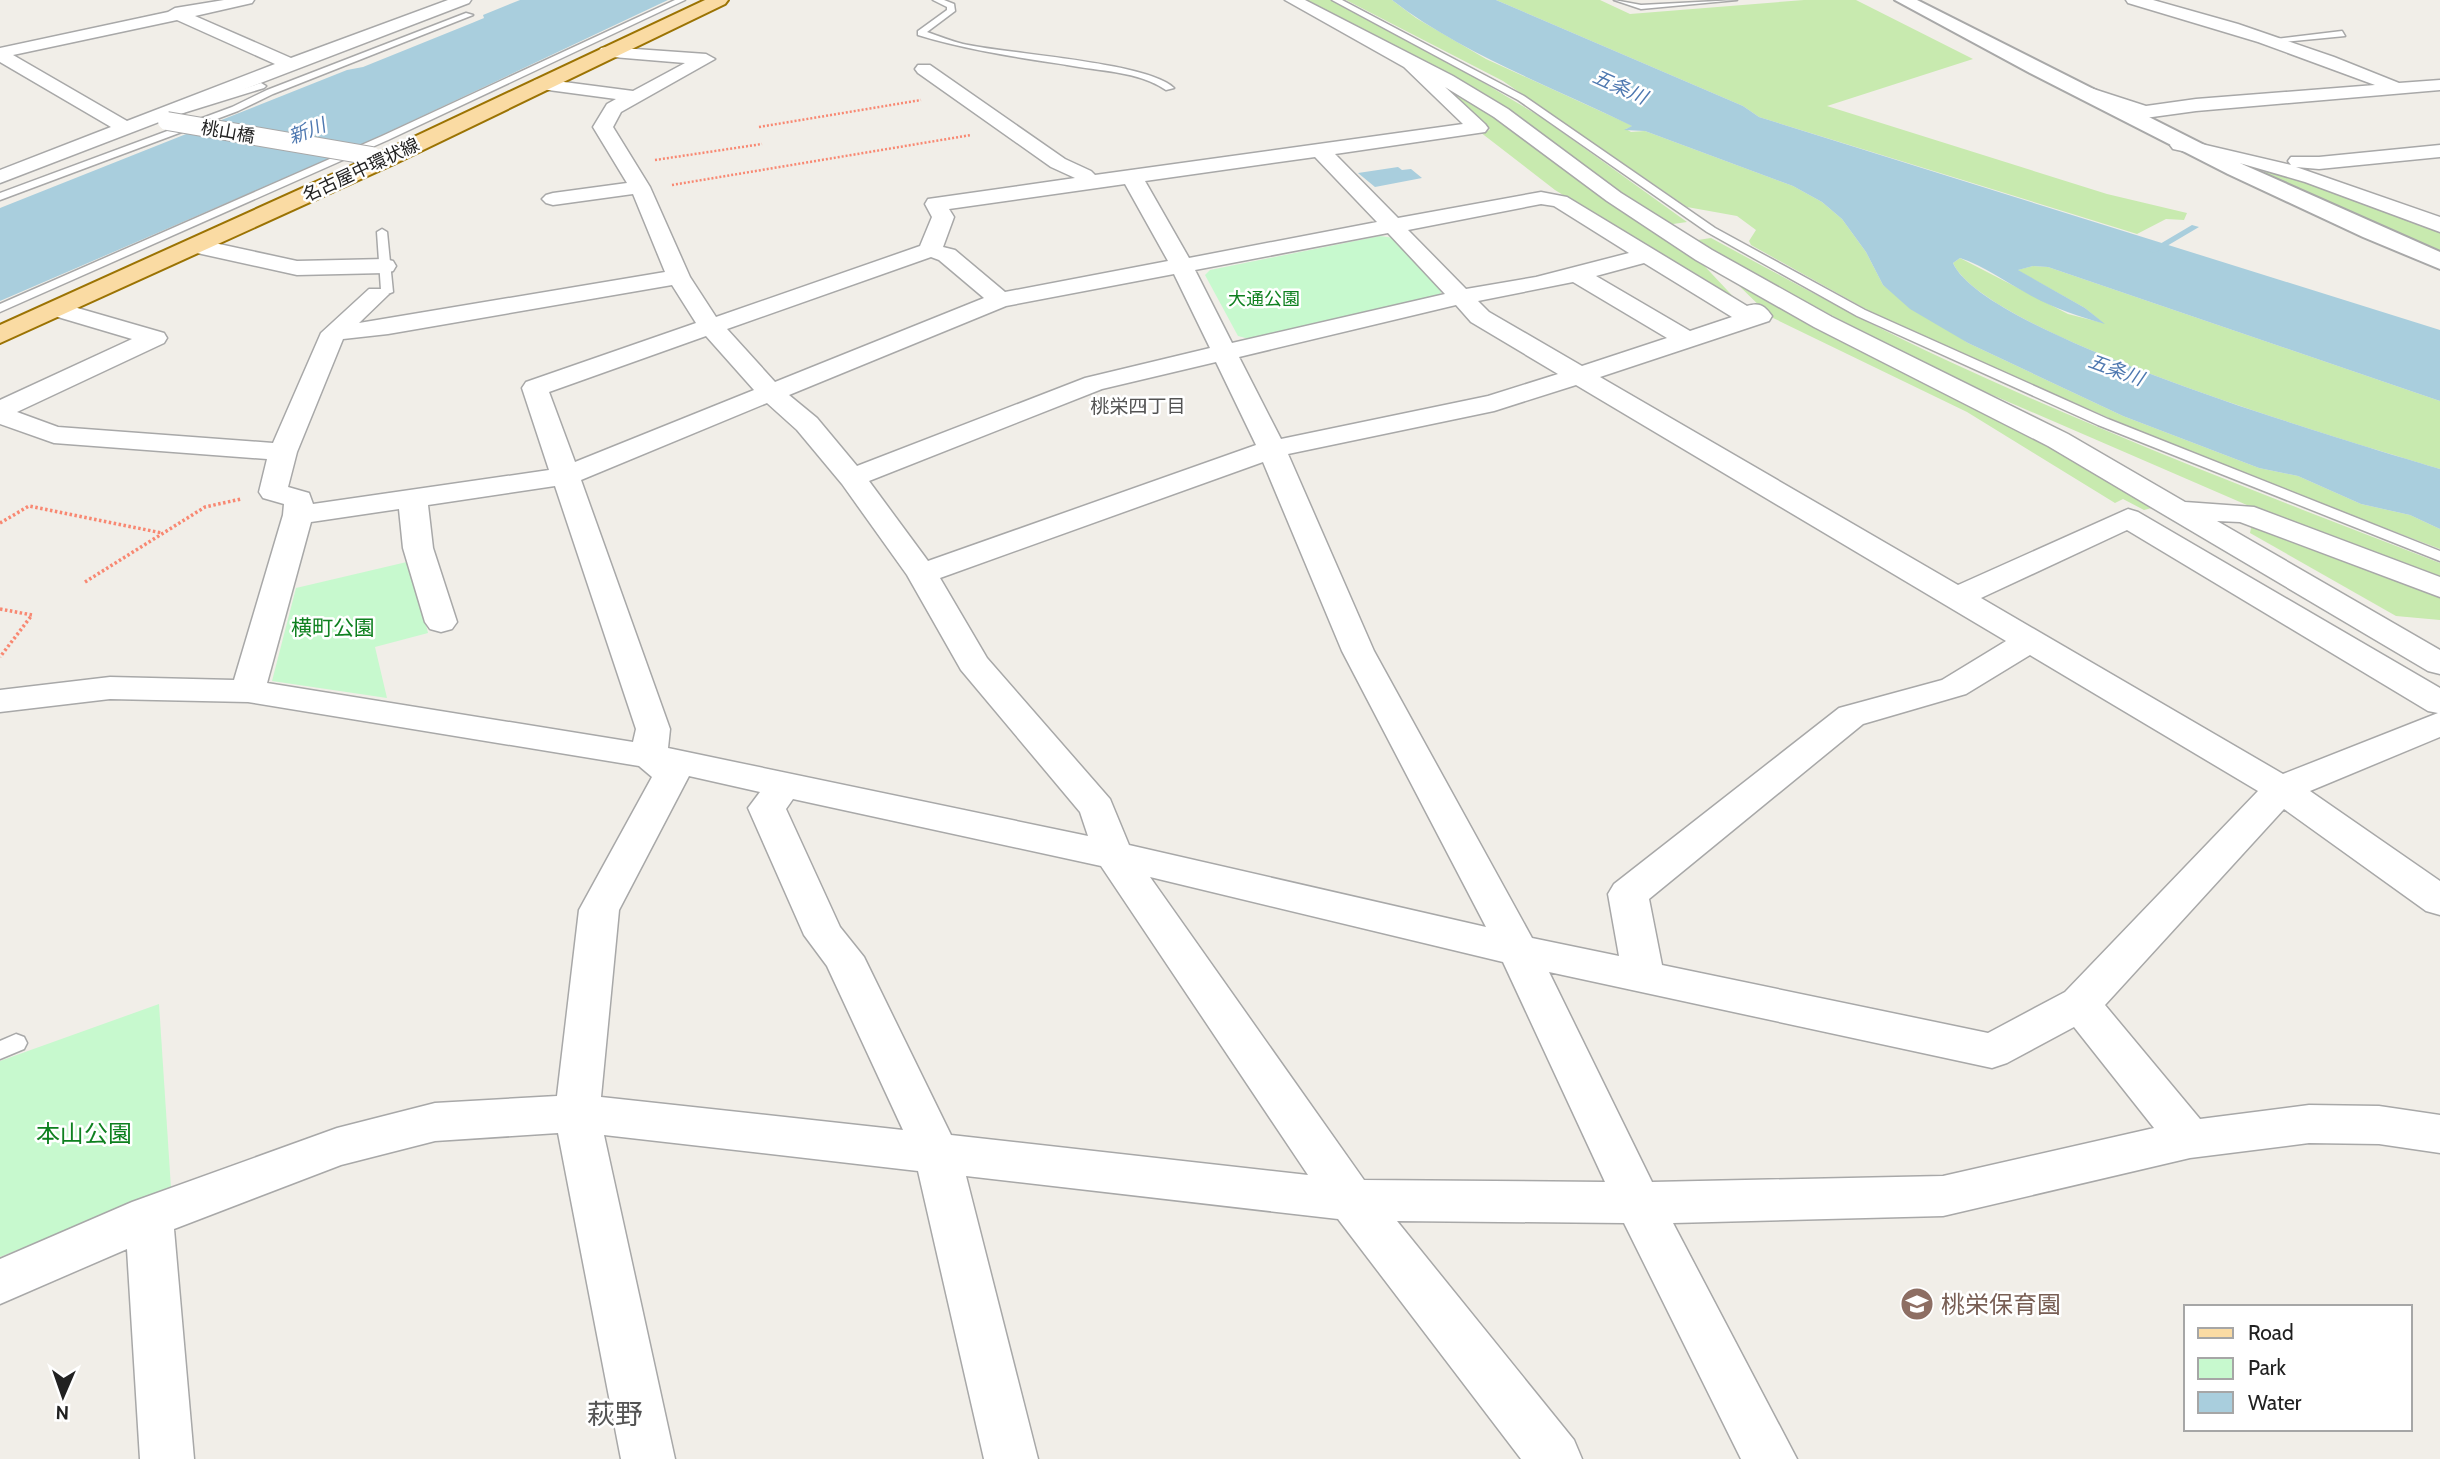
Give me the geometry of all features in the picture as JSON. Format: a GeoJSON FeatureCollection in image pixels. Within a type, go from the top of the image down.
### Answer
{"type":"FeatureCollection","features":[{"type":"Feature","properties":{"kind":"main road","name":"名古屋中環状線"},"geometry":{"type":"LineString","coordinates":[[0,335],[60,310],[380,157],[422,141],[719,0]]}},
{"type":"Feature","properties":{"kind":"street"},"geometry":{"type":"LineString","coordinates":[[0,54],[246,0]]}},
{"type":"Feature","properties":{"kind":"street"},"geometry":{"type":"LineString","coordinates":[[1293,0],[1447,80],[1501,113],[1614,197],[1704,255],[1823,323],[2059,440],[2440,664]]}},
{"type":"Feature","properties":{"kind":"street"},"geometry":{"type":"LineString","coordinates":[[1904,0],[2180,145],[2334,217],[2440,261]]}},
{"type":"Feature","properties":{"kind":"street"},"geometry":{"type":"LineString","coordinates":[[2134,0],[2208,18],[2440,103]]}},
{"type":"Feature","properties":{"kind":"street"},"geometry":{"type":"LineString","coordinates":[[143,4],[179,14],[290,64]]}},
{"type":"Feature","properties":{"kind":"street"},"geometry":{"type":"LineString","coordinates":[[404,4],[427,13]]}},
{"type":"Feature","properties":{"kind":"street"},"geometry":{"type":"LineString","coordinates":[[0,177],[128,129],[160,120],[290,64],[427,13],[466,7]]}},
{"type":"Feature","properties":{"kind":"street"},"geometry":{"type":"LineString","coordinates":[[607,52],[706,59],[632,96],[614,108],[603,127],[640,189],[678,277],[712,327],[770,392],[807,424],[852,478],[922,575],[973,663],[1097,808],[1114,855],[1351,1200],[1555,1459]]}},
{"type":"Feature","properties":{"kind":"street"},"geometry":{"type":"LineString","coordinates":[[0,54],[128,129]]}},
{"type":"Feature","properties":{"kind":"street"},"geometry":{"type":"LineString","coordinates":[[930,250],[943,216],[936,204],[1478,128],[1410,63]]}},
{"type":"Feature","properties":{"kind":"street"},"geometry":{"type":"LineString","coordinates":[[924,69],[1090,181]]}},
{"type":"Feature","properties":{"kind":"street"},"geometry":{"type":"LineString","coordinates":[[541,84],[632,96]]}},
{"type":"Feature","properties":{"kind":"street"},"geometry":{"type":"LineString","coordinates":[[2145,112],[2440,85]]}},
{"type":"Feature","properties":{"kind":"street"},"geometry":{"type":"LineString","coordinates":[[2072,88],[2145,112],[2179,135],[2180,145]]}},
{"type":"Feature","properties":{"kind":"street","name":"桃山橋"},"geometry":{"type":"LineString","coordinates":[[160,120],[380,157]]}},
{"type":"Feature","properties":{"kind":"street"},"geometry":{"type":"LineString","coordinates":[[2180,145],[2208,145],[2319,163],[2440,151]]}},
{"type":"Feature","properties":{"kind":"street"},"geometry":{"type":"LineString","coordinates":[[2180,145],[2221,152],[2329,182],[2440,225]]}},
{"type":"Feature","properties":{"kind":"street"},"geometry":{"type":"LineString","coordinates":[[1321,151],[1480,317],[2281,789],[2440,901]]}},
{"type":"Feature","properties":{"kind":"street"},"geometry":{"type":"LineString","coordinates":[[1132,177],[1182,266],[1272,449],[1358,651],[1518,950],[1638,1203],[1770,1459]]}},
{"type":"Feature","properties":{"kind":"street"},"geometry":{"type":"LineString","coordinates":[[553,199],[640,189]]}},
{"type":"Feature","properties":{"kind":"street"},"geometry":{"type":"LineString","coordinates":[[298,515],[565,476],[1000,300],[1541,198],[1560,201],[1751,319]]}},
{"type":"Feature","properties":{"kind":"street"},"geometry":{"type":"LineString","coordinates":[[196,246],[297,268],[385,266]]}},
{"type":"Feature","properties":{"kind":"street"},"geometry":{"type":"LineString","coordinates":[[649,756],[653,729],[535,388],[930,250],[947,255],[1000,300]]}},
{"type":"Feature","properties":{"kind":"street"},"geometry":{"type":"LineString","coordinates":[[852,478],[1094,383],[1461,297],[1537,284],[1648,255]]}},
{"type":"Feature","properties":{"kind":"street"},"geometry":{"type":"LineString","coordinates":[[922,575],[1272,449],[1494,403],[1760,316],[1704,255]]}},
{"type":"Feature","properties":{"kind":"street"},"geometry":{"type":"LineString","coordinates":[[1577,274],[1688,340]]}},
{"type":"Feature","properties":{"kind":"street"},"geometry":{"type":"LineString","coordinates":[[333,333],[388,327],[678,277]]}},
{"type":"Feature","properties":{"kind":"street"},"geometry":{"type":"LineString","coordinates":[[248,691],[298,515],[299,499],[273,492],[282,452],[333,333],[377,294]]}},
{"type":"Feature","properties":{"kind":"street"},"geometry":{"type":"LineString","coordinates":[[0,413],[155,338],[60,310]]}},
{"type":"Feature","properties":{"kind":"street"},"geometry":{"type":"LineString","coordinates":[[0,413],[54,435],[282,452]]}},
{"type":"Feature","properties":{"kind":"street"},"geometry":{"type":"LineString","coordinates":[[413,498],[418,548],[441,622]]}},
{"type":"Feature","properties":{"kind":"street"},"geometry":{"type":"LineString","coordinates":[[2182,511],[2244,513],[2440,589]]}},
{"type":"Feature","properties":{"kind":"street"},"geometry":{"type":"LineString","coordinates":[[1956,598],[2128,518],[2440,703]]}},
{"type":"Feature","properties":{"kind":"street"},"geometry":{"type":"LineString","coordinates":[[1643,976],[1628,894],[1851,716],[1954,687],[2030,641]]}},
{"type":"Feature","properties":{"kind":"street"},"geometry":{"type":"LineString","coordinates":[[0,701],[110,688],[248,691],[649,756],[1114,855],[1518,950],[1992,1051],[2080,1004],[2281,789],[2440,724]]}},
{"type":"Feature","properties":{"kind":"street"},"geometry":{"type":"LineString","coordinates":[[648,1459],[577,1113],[599,910],[672,774],[649,756]]}},
{"type":"Feature","properties":{"kind":"street"},"geometry":{"type":"LineString","coordinates":[[783,785],[767,808],[824,935],[844,957],[937,1155],[1011,1459]]}},
{"type":"Feature","properties":{"kind":"street"},"geometry":{"type":"LineString","coordinates":[[2080,1004],[2190,1139]]}},
{"type":"Feature","properties":{"kind":"street"},"geometry":{"type":"LineString","coordinates":[[0,1282],[149,1217],[337,1147],[423,1125],[577,1113],[1351,1200],[1638,1203],[1943,1196],[2190,1139],[2309,1124],[2379,1125],[2440,1134]]}},
{"type":"Feature","properties":{"kind":"street"},"geometry":{"type":"LineString","coordinates":[[149,1217],[167,1459]]}},
{"type":"Feature","properties":{"kind":"lane"},"geometry":{"type":"LineString","coordinates":[[0,308],[480,94],[681,0]]}},
{"type":"Feature","properties":{"kind":"lane"},"geometry":{"type":"LineString","coordinates":[[937,0],[951,6],[951,10],[921,33],[962,46],[1136,75],[1159,81],[1169,88]]}},
{"type":"Feature","properties":{"kind":"lane"},"geometry":{"type":"LineString","coordinates":[[1336,0],[1521,98],[1711,230],[1861,313],[2102,422],[2440,556]]}},
{"type":"Feature","properties":{"kind":"lane"},"geometry":{"type":"LineString","coordinates":[[1618,0],[1641,6],[1733,0]]}},
{"type":"Feature","properties":{"kind":"lane"},"geometry":{"type":"LineString","coordinates":[[0,197],[223,114],[466,7]]}},
{"type":"Feature","properties":{"kind":"lane"},"geometry":{"type":"LineString","coordinates":[[2272,40],[2342,34]]}},
{"type":"Feature","properties":{"kind":"lane"},"geometry":{"type":"LineString","coordinates":[[160,120],[286,78],[325,70]]}},
{"type":"Feature","properties":{"kind":"lane"},"geometry":{"type":"LineString","coordinates":[[422,141],[434,124],[480,94]]}},
{"type":"Feature","properties":{"kind":"lane"},"geometry":{"type":"LineString","coordinates":[[377,294],[387,292],[382,232]]}},
{"type":"Feature","properties":{"kind":"path"},"geometry":{"type":"LineString","coordinates":[[760,127],[959,93]]}},
{"type":"Feature","properties":{"kind":"path"},"geometry":{"type":"LineString","coordinates":[[640,189],[1010,129]]}},
{"type":"Feature","properties":{"kind":"path"},"geometry":{"type":"LineString","coordinates":[[626,164],[762,144]]}},
{"type":"Feature","properties":{"kind":"path"},"geometry":{"type":"LineString","coordinates":[[85,582],[205,507],[273,492]]}},
{"type":"Feature","properties":{"kind":"path"},"geometry":{"type":"LineString","coordinates":[[0,523],[29,506],[163,533]]}},
{"type":"Feature","properties":{"kind":"path"},"geometry":{"type":"LineString","coordinates":[[0,609],[32,615],[0,657]]}},
{"type":"Feature","properties":{"kind":"green space"},"geometry":{"type":"Polygon","coordinates":[[[1303,0],[1330,0],[1457,67],[1541,117],[1687,222],[1666,225],[1623,197],[1514,115],[1303,0]]]}},
{"type":"Feature","properties":{"kind":"green space"},"geometry":{"type":"Polygon","coordinates":[[[1346,0],[1392,0],[1416,18],[1486,59],[1633,126],[1626,129],[1631,132],[1645,131],[1793,186],[1822,202],[1842,219],[1866,252],[1883,285],[1968,343],[2123,416],[2259,468],[2298,476],[2361,504],[2410,515],[2440,529],[2440,549],[2216,464],[1972,359],[1871,312],[1751,245],[1749,241],[1756,230],[1737,216],[1687,207],[1503,81],[1346,0]]]}},
{"type":"Feature","properties":{"kind":"green space"},"geometry":{"type":"Polygon","coordinates":[[[1496,0],[1600,0],[1630,14],[1804,0],[1856,0],[1973,59],[1827,106],[2107,194],[2187,213],[2184,220],[2166,219],[2137,234],[1759,117],[1743,106],[1496,0]]]}},
{"type":"Feature","properties":{"kind":"green space"},"geometry":{"type":"Polygon","coordinates":[[[1438,80],[1502,121],[1696,257],[1743,307],[1555,190],[1480,132],[1490,130],[1438,80]]]}},
{"type":"Feature","properties":{"kind":"green space"},"geometry":{"type":"Polygon","coordinates":[[[2271,170],[2440,229],[2440,252],[2260,174],[2271,170]]]}},
{"type":"Feature","properties":{"kind":"green space","name":"大通公園"},"geometry":{"type":"Polygon","coordinates":[[[1380,236],[1394,238],[1444,289],[1438,296],[1257,341],[1238,336],[1205,275],[1210,270],[1380,236]]]}},
{"type":"Feature","properties":{"kind":"green space"},"geometry":{"type":"Polygon","coordinates":[[[1711,238],[1886,331],[2007,388],[2191,466],[2440,563],[2440,580],[2307,531],[1937,371],[1691,241],[1711,238]]]}},
{"type":"Feature","properties":{"kind":"green space"},"geometry":{"type":"Polygon","coordinates":[[[1960,258],[2068,314],[2103,323],[2085,308],[2017,270],[2033,266],[2048,267],[2440,401],[2440,469],[2256,411],[2098,353],[2031,322],[1980,292],[1953,263],[1960,258]]]}},
{"type":"Feature","properties":{"kind":"green space"},"geometry":{"type":"Polygon","coordinates":[[[1726,273],[2065,453],[2152,508],[2144,510],[2123,499],[2115,503],[1967,412],[1771,317],[1726,273]]]}},
{"type":"Feature","properties":{"kind":"green space"},"geometry":{"type":"Polygon","coordinates":[[[2252,523],[2440,596],[2440,620],[2396,616],[2250,533],[2252,523]]]}},
{"type":"Feature","properties":{"kind":"green space","name":"横町公園"},"geometry":{"type":"Polygon","coordinates":[[[411,561],[428,633],[375,647],[387,698],[272,681],[296,588],[411,561]]]}},
{"type":"Feature","properties":{"kind":"green space","name":"本山公園"},"geometry":{"type":"Polygon","coordinates":[[[159,1004],[171,1188],[0,1257],[0,1061],[159,1004]]]}},
{"type":"Feature","properties":{"kind":"water","name":"新川"},"geometry":{"type":"Polygon","coordinates":[[[520,0],[668,0],[361,145],[0,301],[0,208],[347,70],[363,67],[484,18],[483,15],[520,0]]]}},
{"type":"Feature","properties":{"kind":"water","name":"五条川"},"geometry":{"type":"Polygon","coordinates":[[[1392,0],[1496,0],[1743,106],[1759,117],[2440,330],[2440,401],[2048,267],[2033,266],[2018,270],[2085,308],[2105,324],[2046,303],[1969,261],[1960,258],[1953,263],[1979,291],[2030,322],[2098,353],[2256,411],[2440,469],[2440,529],[2410,515],[2361,504],[2298,476],[2259,468],[2123,416],[1968,343],[1910,309],[1883,285],[1866,252],[1842,219],[1822,202],[1793,186],[1645,131],[1624,130],[1632,126],[1478,53],[1420,20],[1392,0]]]}},
{"type":"Feature","properties":{"kind":"water"},"geometry":{"type":"Polygon","coordinates":[[[1398,167],[1402,170],[1411,169],[1422,178],[1375,187],[1358,173],[1398,167]]]}},
{"type":"Feature","properties":{"kind":"waterway"},"geometry":{"type":"LineString","coordinates":[[2152,251],[2195,227]]}},
{"type":"Feature","properties":{"kind":"place","name":"桃栄保育園"},"geometry":{"type":"Point","coordinates":[1917,1304]}},
{"type":"Feature","properties":{"kind":"district","name":"桃栄四丁目"},"geometry":{"type":"Point","coordinates":[1138,406]}},
{"type":"Feature","properties":{"kind":"district","name":"萩野"},"geometry":{"type":"Point","coordinates":[615,1414]}}]}
